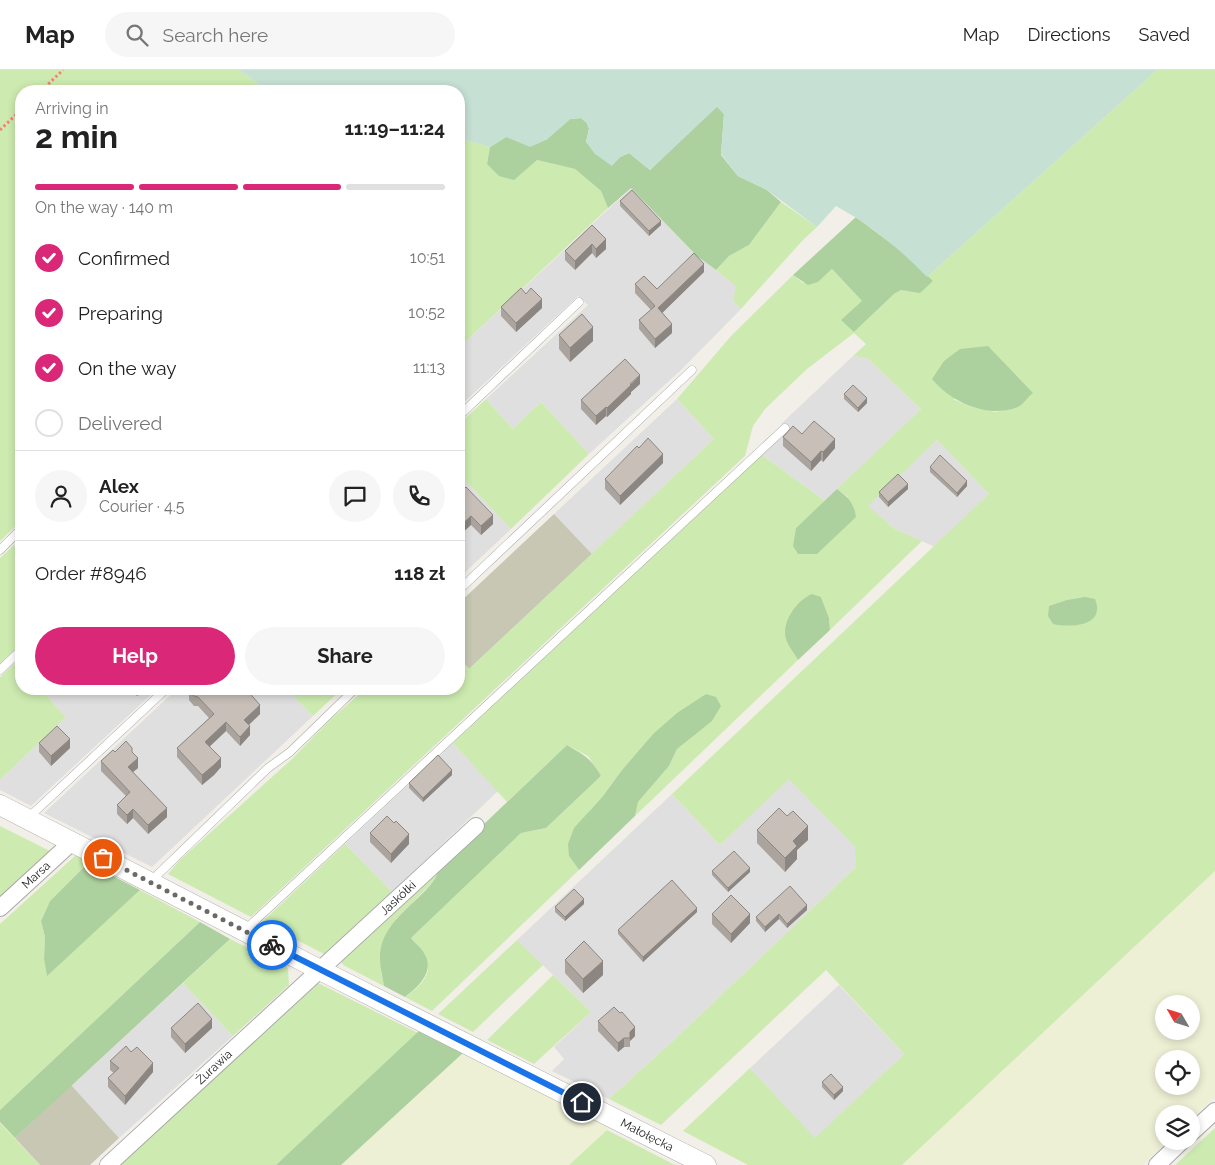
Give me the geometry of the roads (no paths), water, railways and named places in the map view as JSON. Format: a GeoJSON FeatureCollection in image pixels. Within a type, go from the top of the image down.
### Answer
{"type":"FeatureCollection","features":[{"type":"Feature","properties":{"kind":"street","name":"Małołęcka"},"geometry":{"type":"LineString","coordinates":[[0,805],[320,970],[706,1165]]}},
{"type":"Feature","properties":{"kind":"street","name":"Jaskółki"},"geometry":{"type":"LineString","coordinates":[[320,970],[476,826]]}},
{"type":"Feature","properties":{"kind":"street","name":"Marsa"},"geometry":{"type":"LineString","coordinates":[[0,908],[72,842]]}},
{"type":"Feature","properties":{"kind":"street","name":"Żurawia"},"geometry":{"type":"LineString","coordinates":[[108,1165],[320,970]]}},
{"type":"Feature","properties":{"kind":"street"},"geometry":{"type":"LineString","coordinates":[[1200,1125],[1215,1111]]}},
{"type":"Feature","properties":{"kind":"street"},"geometry":{"type":"LineString","coordinates":[[1157,1165],[1173,1150]]}},
{"type":"Feature","properties":{"kind":"lane"},"geometry":{"type":"LineString","coordinates":[[465,410],[579,302]]}},
{"type":"Feature","properties":{"kind":"lane"},"geometry":{"type":"LineString","coordinates":[[465,584],[692,370]]}},
{"type":"Feature","properties":{"kind":"lane"},"geometry":{"type":"LineString","coordinates":[[245,930],[785,428]]}},
{"type":"Feature","properties":{"kind":"lane"},"geometry":{"type":"LineString","coordinates":[[0,550],[15,536]]}},
{"type":"Feature","properties":{"kind":"lane"},"geometry":{"type":"LineString","coordinates":[[0,670],[15,656]]}},
{"type":"Feature","properties":{"kind":"lane"},"geometry":{"type":"LineString","coordinates":[[26,819],[160,695]]}},
{"type":"Feature","properties":{"kind":"lane"},"geometry":{"type":"LineString","coordinates":[[149,882],[268,768],[290,752],[349,695]]}}]}
